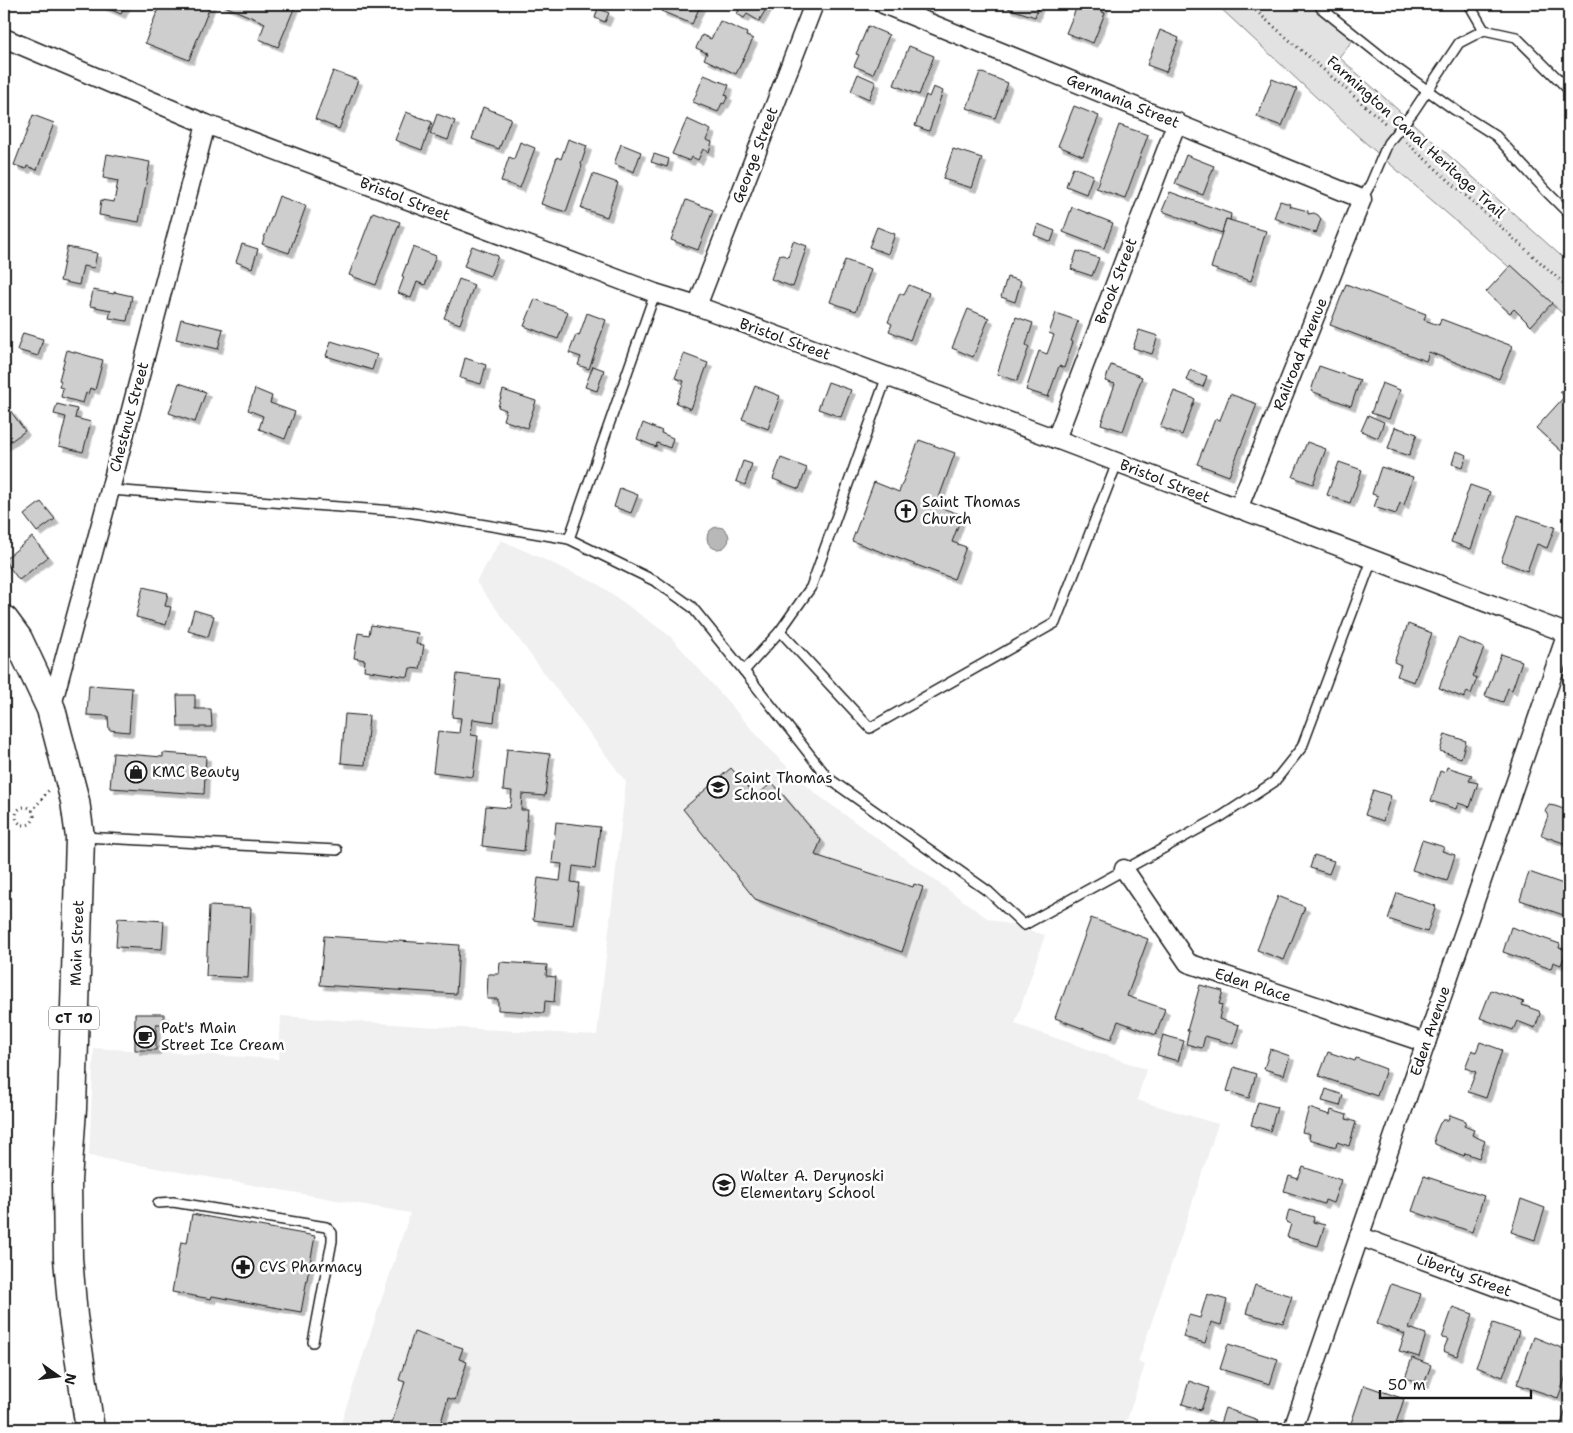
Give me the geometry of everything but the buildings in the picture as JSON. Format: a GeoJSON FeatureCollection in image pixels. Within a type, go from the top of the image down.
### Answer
{"type":"FeatureCollection","features":[{"type":"Feature","properties":{"kind":"highway","name":"Main Street"},"geometry":{"type":"LineString","coordinates":[[4,620],[18,639],[50,709],[75,801],[80,837],[72,1109],[67,1180],[68,1258],[90,1429]]}},
{"type":"Feature","properties":{"kind":"street","name":"George Street"},"geometry":{"type":"LineString","coordinates":[[697,306],[814,4]]}},
{"type":"Feature","properties":{"kind":"street","name":"Germania Street"},"geometry":{"type":"LineString","coordinates":[[883,4],[1362,199]]}},
{"type":"Feature","properties":{"kind":"street","name":"Bristol Street"},"geometry":{"type":"LineString","coordinates":[[4,38],[206,124],[655,293],[697,306],[1117,462],[1568,634]]}},
{"type":"Feature","properties":{"kind":"street","name":"Brook Street"},"geometry":{"type":"LineString","coordinates":[[1056,440],[1176,122]]}},
{"type":"Feature","properties":{"kind":"street","name":"Chestnut Street"},"geometry":{"type":"LineString","coordinates":[[50,709],[110,490],[206,124]]}},
{"type":"Feature","properties":{"kind":"street","name":"Railroad Avenue"},"geometry":{"type":"LineString","coordinates":[[1238,509],[1362,199]]}},
{"type":"Feature","properties":{"kind":"street","name":"Eden Avenue"},"geometry":{"type":"LineString","coordinates":[[1293,1429],[1568,634]]}},
{"type":"Feature","properties":{"kind":"street","name":"Eden Place"},"geometry":{"type":"LineString","coordinates":[[1124,869],[1188,964],[1426,1043]]}},
{"type":"Feature","properties":{"kind":"street","name":"Liberty Street"},"geometry":{"type":"LineString","coordinates":[[1359,1236],[1569,1314]]}},
{"type":"Feature","properties":{"kind":"lane"},"geometry":{"type":"LineString","coordinates":[[1320,4],[1321,8],[1396,68],[1496,136],[1569,214]]}},
{"type":"Feature","properties":{"kind":"lane"},"geometry":{"type":"LineString","coordinates":[[1469,4],[1484,30]]}},
{"type":"Feature","properties":{"kind":"lane"},"geometry":{"type":"LineString","coordinates":[[1362,199],[1388,144],[1413,112],[1459,42],[1484,30],[1516,37],[1569,90]]}},
{"type":"Feature","properties":{"kind":"lane"},"geometry":{"type":"LineString","coordinates":[[569,539],[655,293]]}},
{"type":"Feature","properties":{"kind":"lane"},"geometry":{"type":"LineString","coordinates":[[744,671],[780,630],[811,586],[886,376]]}},
{"type":"Feature","properties":{"kind":"lane"},"geometry":{"type":"LineString","coordinates":[[780,630],[870,728],[1055,623],[1117,462]]}},
{"type":"Feature","properties":{"kind":"lane"},"geometry":{"type":"LineString","coordinates":[[110,490],[408,512],[569,539],[657,582],[692,607],[828,778],[989,892],[1024,925],[1222,816],[1274,782],[1302,747],[1372,560]]}},
{"type":"Feature","properties":{"kind":"lane"},"geometry":{"type":"LineString","coordinates":[[80,837],[337,850]]}},
{"type":"Feature","properties":{"kind":"lane"},"geometry":{"type":"LineString","coordinates":[[158,1203],[173,1202],[326,1227],[332,1233],[332,1241],[313,1342]]}},
{"type":"Feature","properties":{"kind":"path","name":"Farmington Canal Heritage Trail"},"geometry":{"type":"LineString","coordinates":[[1248,4],[1569,288]]}},
{"type":"Feature","properties":{"kind":"path"},"geometry":{"type":"LineString","coordinates":[[32,811],[49,789]]}},
{"type":"Feature","properties":{"kind":"path"},"geometry":{"type":"LineString","coordinates":[[22,808],[32,811],[34,816],[30,823],[25,825],[18,821],[18,812],[22,808]]}},
{"type":"Feature","properties":{"kind":"shaded area"},"geometry":{"type":"Polygon","coordinates":[[[1216,4],[1309,4],[1353,40],[1339,57],[1569,263],[1569,319],[1360,138],[1216,4]]]}},
{"type":"Feature","properties":{"kind":"shaded area"},"geometry":{"type":"Polygon","coordinates":[[[718,527],[726,530],[729,538],[726,546],[718,549],[710,546],[707,538],[710,530],[718,527]]]}},
{"type":"Feature","properties":{"kind":"shaded area","name":"Walter A. Derynoski Elementary School"},"geometry":{"type":"Polygon","coordinates":[[[501,540],[598,584],[670,636],[771,751],[815,793],[987,918],[1045,935],[1015,1024],[1146,1069],[1137,1100],[1218,1124],[1138,1362],[1145,1365],[1124,1429],[339,1429],[410,1213],[89,1156],[94,1048],[279,1059],[281,1016],[421,1026],[597,1035],[626,782],[476,582],[501,540]]]}},
{"type":"Feature","properties":{"kind":"place","name":"Saint Thomas Church"},"geometry":{"type":"Point","coordinates":[906,511]}},
{"type":"Feature","properties":{"kind":"place","name":"KMC Beauty"},"geometry":{"type":"Point","coordinates":[136,772]}},
{"type":"Feature","properties":{"kind":"place","name":"Saint Thomas School"},"geometry":{"type":"Point","coordinates":[718,787]}},
{"type":"Feature","properties":{"kind":"place","name":"Pat's Main Street Ice Cream"},"geometry":{"type":"Point","coordinates":[145,1037]}},
{"type":"Feature","properties":{"kind":"place","name":"Walter A. Derynoski Elementary School"},"geometry":{"type":"Point","coordinates":[724,1185]}},
{"type":"Feature","properties":{"kind":"place","name":"CVS Pharmacy"},"geometry":{"type":"Point","coordinates":[243,1267]}}]}
